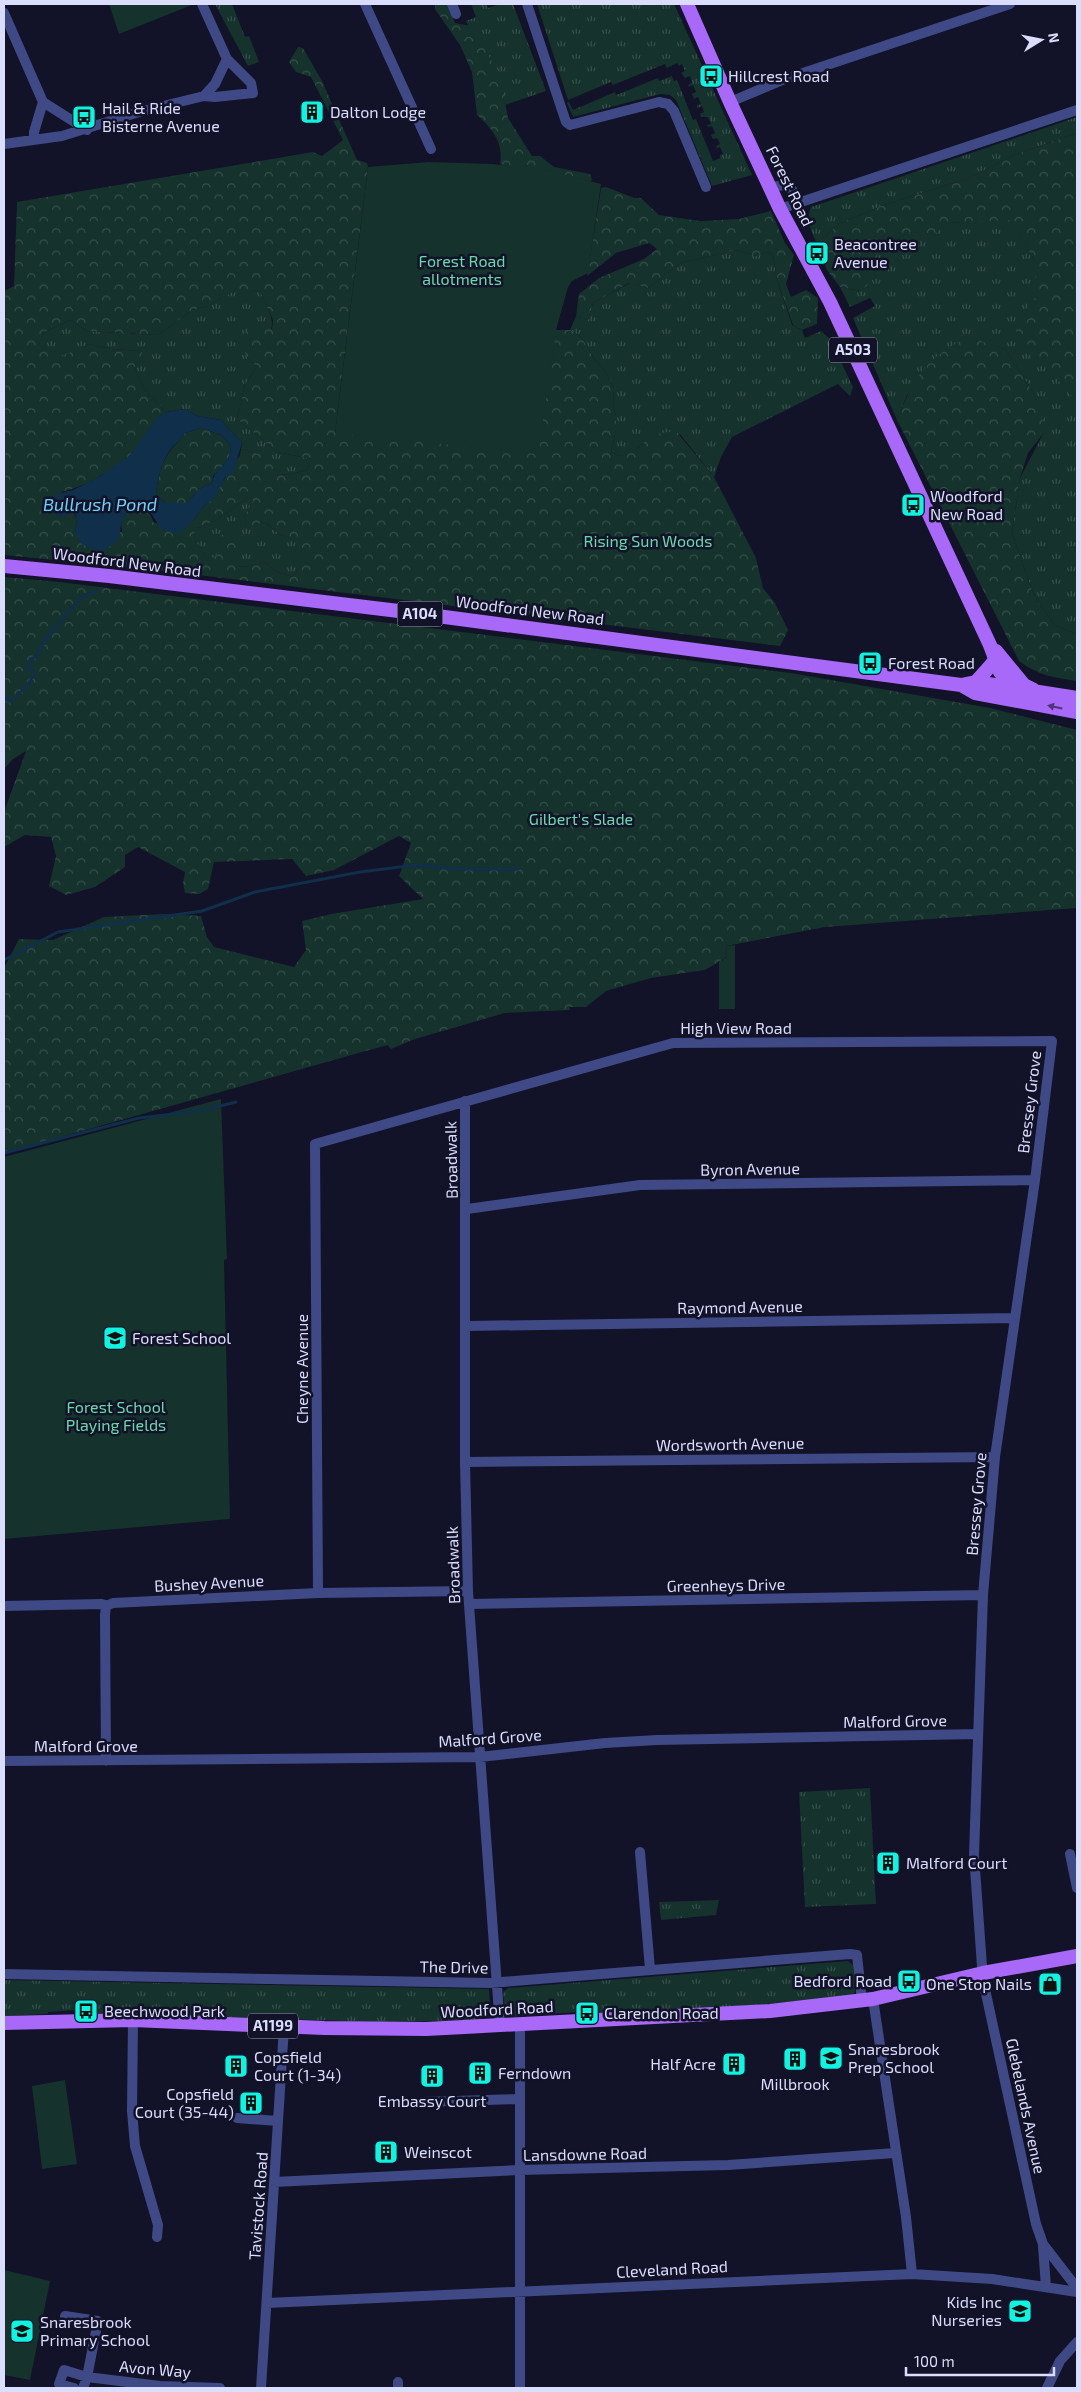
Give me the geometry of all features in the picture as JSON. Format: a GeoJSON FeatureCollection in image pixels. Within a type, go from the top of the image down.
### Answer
{"type":"FeatureCollection","features":[{"type":"Feature","properties":{"kind":"main road","name":"Forest Road"},"geometry":{"type":"LineString","coordinates":[[687,4],[780,209],[830,302],[990,645],[1000,672],[1027,701]]}},
{"type":"Feature","properties":{"kind":"main road","name":"Woodford New Road"},"geometry":{"type":"LineString","coordinates":[[4,566],[109,576],[407,612],[961,685],[976,682],[1077,698]]}},
{"type":"Feature","properties":{"kind":"main road","name":"A503"},"geometry":{"type":"LineString","coordinates":[[990,645],[1024,685],[1039,693]]}},
{"type":"Feature","properties":{"kind":"main road"},"geometry":{"type":"LineString","coordinates":[[976,682],[995,659]]}},
{"type":"Feature","properties":{"kind":"main road","name":"Woodford New Road"},"geometry":{"type":"LineString","coordinates":[[961,685],[975,692],[1077,712]]}},
{"type":"Feature","properties":{"kind":"main road","name":"Woodford Road"},"geometry":{"type":"LineString","coordinates":[[4,2023],[134,2020],[426,2030],[770,2011],[867,2000],[983,1973],[1077,1956]]}},
{"type":"Feature","properties":{"kind":"street"},"geometry":{"type":"LineString","coordinates":[[4,144],[87,130],[140,112],[204,96],[215,97],[253,93],[251,83],[227,59],[202,4]]}},
{"type":"Feature","properties":{"kind":"street"},"geometry":{"type":"LineString","coordinates":[[365,4],[431,149]]}},
{"type":"Feature","properties":{"kind":"street"},"geometry":{"type":"LineString","coordinates":[[528,4],[566,122],[570,125],[658,102],[665,102],[674,111],[706,187]]}},
{"type":"Feature","properties":{"kind":"street"},"geometry":{"type":"LineString","coordinates":[[730,102],[785,79],[1010,4]]}},
{"type":"Feature","properties":{"kind":"street"},"geometry":{"type":"LineString","coordinates":[[4,13],[43,102],[87,130]]}},
{"type":"Feature","properties":{"kind":"street"},"geometry":{"type":"LineString","coordinates":[[204,96],[215,84],[227,59]]}},
{"type":"Feature","properties":{"kind":"street"},"geometry":{"type":"LineString","coordinates":[[34,140],[34,132],[43,102]]}},
{"type":"Feature","properties":{"kind":"street"},"geometry":{"type":"LineString","coordinates":[[780,209],[1077,110]]}},
{"type":"Feature","properties":{"kind":"street"},"geometry":{"type":"LineString","coordinates":[[771,188],[782,184],[790,186],[794,189],[799,202]]}},
{"type":"Feature","properties":{"kind":"street","name":"High View Road"},"geometry":{"type":"LineString","coordinates":[[315,1144],[673,1043],[1052,1041]]}},
{"type":"Feature","properties":{"kind":"street","name":"Bressey Grove"},"geometry":{"type":"LineString","coordinates":[[983,1973],[974,1855],[983,1595],[995,1457],[1035,1180],[1052,1041]]}},
{"type":"Feature","properties":{"kind":"street","name":"Broadwalk"},"geometry":{"type":"LineString","coordinates":[[465,1101],[467,1209],[465,1462],[468,1604],[500,2026]]}},
{"type":"Feature","properties":{"kind":"street","name":"Cheyne Avenue"},"geometry":{"type":"LineString","coordinates":[[315,1144],[318,1594]]}},
{"type":"Feature","properties":{"kind":"street","name":"Byron Avenue"},"geometry":{"type":"LineString","coordinates":[[467,1209],[640,1185],[1035,1180]]}},
{"type":"Feature","properties":{"kind":"street","name":"Raymond Avenue"},"geometry":{"type":"LineString","coordinates":[[466,1326],[1014,1318]]}},
{"type":"Feature","properties":{"kind":"street","name":"Wordsworth Avenue"},"geometry":{"type":"LineString","coordinates":[[465,1462],[995,1457]]}},
{"type":"Feature","properties":{"kind":"street","name":"Bushey Avenue"},"geometry":{"type":"LineString","coordinates":[[4,1606],[102,1604],[106,1606],[113,1603],[318,1594],[468,1591]]}},
{"type":"Feature","properties":{"kind":"street","name":"Greenheys Drive"},"geometry":{"type":"LineString","coordinates":[[468,1604],[983,1595]]}},
{"type":"Feature","properties":{"kind":"street"},"geometry":{"type":"LineString","coordinates":[[106,1606],[106,1761]]}},
{"type":"Feature","properties":{"kind":"street","name":"Malford Grove"},"geometry":{"type":"LineString","coordinates":[[4,1761],[480,1757],[605,1742],[978,1734]]}},
{"type":"Feature","properties":{"kind":"street"},"geometry":{"type":"LineString","coordinates":[[640,1852],[650,1969]]}},
{"type":"Feature","properties":{"kind":"street"},"geometry":{"type":"LineString","coordinates":[[1070,1854],[1077,1888]]}},
{"type":"Feature","properties":{"kind":"street","name":"The Drive"},"geometry":{"type":"LineString","coordinates":[[4,1974],[496,1982],[854,1954],[858,1956],[867,2000]]}},
{"type":"Feature","properties":{"kind":"street","name":"Glebelands Avenue"},"geometry":{"type":"LineString","coordinates":[[983,1973],[1034,2215],[1043,2244],[1046,2287]]}},
{"type":"Feature","properties":{"kind":"street"},"geometry":{"type":"LineString","coordinates":[[867,2000],[906,2217],[912,2274]]}},
{"type":"Feature","properties":{"kind":"street"},"geometry":{"type":"LineString","coordinates":[[134,2020],[132,2084],[135,2146],[158,2225],[158,2237]]}},
{"type":"Feature","properties":{"kind":"street","name":"Tavistock Road"},"geometry":{"type":"LineString","coordinates":[[261,2388],[284,2026]]}},
{"type":"Feature","properties":{"kind":"street"},"geometry":{"type":"LineString","coordinates":[[520,2026],[520,2388]]}},
{"type":"Feature","properties":{"kind":"street"},"geometry":{"type":"LineString","coordinates":[[421,2102],[520,2099]]}},
{"type":"Feature","properties":{"kind":"street"},"geometry":{"type":"LineString","coordinates":[[237,2118],[278,2121]]}},
{"type":"Feature","properties":{"kind":"street","name":"Lansdowne Road"},"geometry":{"type":"LineString","coordinates":[[274,2182],[519,2170],[728,2165],[895,2153]]}},
{"type":"Feature","properties":{"kind":"street","name":"Glebelands Avenue"},"geometry":{"type":"LineString","coordinates":[[1043,2244],[1077,2288]]}},
{"type":"Feature","properties":{"kind":"street","name":"Cleveland Road"},"geometry":{"type":"LineString","coordinates":[[267,2303],[912,2274],[992,2279],[1077,2292]]}},
{"type":"Feature","properties":{"kind":"street"},"geometry":{"type":"LineString","coordinates":[[65,2316],[98,2320],[87,2377],[83,2388]]}},
{"type":"Feature","properties":{"kind":"street"},"geometry":{"type":"LineString","coordinates":[[1047,2388],[1060,2361],[1077,2342]]}},
{"type":"Feature","properties":{"kind":"street","name":"Avon Way"},"geometry":{"type":"LineString","coordinates":[[74,2388],[59,2384],[64,2370],[87,2377],[160,2386],[220,2388]]}},
{"type":"Feature","properties":{"kind":"green space"},"geometry":{"type":"Polygon","coordinates":[[[109,4],[192,4],[192,5],[119,34],[109,4]]]}},
{"type":"Feature","properties":{"kind":"green space"},"geometry":{"type":"Polygon","coordinates":[[[215,4],[232,4],[245,37],[249,36],[259,62],[248,66],[215,4]]]}},
{"type":"Feature","properties":{"kind":"green space"},"geometry":{"type":"Polygon","coordinates":[[[435,4],[447,4],[455,23],[470,26],[500,74],[508,118],[532,156],[540,156],[554,167],[590,174],[592,180],[586,185],[500,164],[500,149],[496,137],[477,115],[472,72],[460,45],[435,9],[435,4]]]}},
{"type":"Feature","properties":{"kind":"green space"},"geometry":{"type":"Polygon","coordinates":[[[471,4],[486,4],[488,8],[501,4],[513,4],[546,91],[502,106],[466,21],[476,17],[471,4]]]}},
{"type":"Feature","properties":{"kind":"green space"},"geometry":{"type":"Polygon","coordinates":[[[537,4],[674,4],[752,175],[712,186],[676,100],[670,95],[660,94],[573,117],[567,103],[569,102],[573,110],[615,92],[616,95],[658,78],[659,81],[672,76],[674,81],[677,80],[693,120],[696,119],[713,161],[720,158],[720,155],[723,154],[720,147],[717,148],[716,146],[720,144],[717,138],[713,139],[711,135],[715,133],[712,126],[708,127],[707,125],[711,124],[708,117],[701,117],[700,114],[704,112],[702,106],[697,108],[697,105],[701,104],[698,97],[694,99],[692,94],[696,92],[693,85],[689,87],[688,85],[692,83],[690,76],[685,78],[681,73],[685,71],[682,64],[679,66],[677,63],[667,68],[665,64],[613,85],[611,82],[568,100],[537,4]]]}},
{"type":"Feature","properties":{"kind":"green space","name":"Rising Sun Woods"},"geometry":{"type":"Polygon","coordinates":[[[298,47],[303,48],[322,81],[357,160],[367,163],[368,167],[335,433],[556,330],[570,330],[582,338],[593,357],[605,371],[614,389],[613,404],[616,430],[611,452],[619,456],[626,455],[656,435],[676,431],[714,477],[756,558],[763,588],[775,603],[788,630],[780,646],[174,572],[4,555],[4,291],[14,286],[17,202],[313,152],[322,156],[343,140],[311,77],[296,72],[289,62],[298,47]],[[238,289],[208,306],[192,310],[158,335],[87,331],[70,320],[45,332],[38,345],[62,356],[89,344],[111,349],[143,351],[134,368],[144,389],[166,412],[155,422],[134,451],[122,462],[88,483],[61,492],[77,519],[75,532],[122,532],[121,522],[126,513],[136,509],[148,510],[154,523],[193,521],[210,501],[240,455],[241,449],[272,458],[275,475],[307,470],[311,459],[277,452],[237,419],[245,385],[257,367],[247,357],[240,339],[251,326],[272,329],[273,320],[260,291],[238,289]],[[248,497],[217,520],[195,529],[194,540],[202,549],[209,564],[215,555],[225,552],[220,537],[227,530],[244,543],[235,566],[246,567],[265,562],[277,572],[292,577],[300,568],[295,540],[280,535],[265,522],[247,527],[244,516],[253,501],[248,497]]]}},
{"type":"Feature","properties":{"kind":"green space"},"geometry":{"type":"Polygon","coordinates":[[[1077,117],[1077,133],[1017,154],[969,178],[881,206],[839,224],[817,244],[811,231],[809,212],[811,207],[1077,117]]]}},
{"type":"Feature","properties":{"kind":"green space"},"geometry":{"type":"Polygon","coordinates":[[[1077,133],[1077,399],[1075,400],[1012,326],[1035,298],[1035,261],[1010,220],[947,223],[935,234],[912,232],[882,244],[868,269],[872,281],[861,291],[840,287],[827,270],[817,244],[839,224],[881,206],[969,178],[1017,154],[1077,133]]]}},
{"type":"Feature","properties":{"kind":"green space","name":"Forest Road allotments"},"geometry":{"type":"Polygon","coordinates":[[[428,162],[524,167],[527,165],[601,184],[588,273],[572,281],[568,287],[556,330],[538,454],[335,433],[368,167],[428,162]]]}},
{"type":"Feature","properties":{"kind":"green space"},"geometry":{"type":"Polygon","coordinates":[[[606,187],[634,198],[641,198],[659,215],[700,221],[739,219],[771,211],[785,243],[794,255],[786,284],[791,297],[806,290],[818,298],[817,324],[802,330],[793,325],[777,280],[773,255],[767,252],[756,256],[736,250],[681,263],[648,288],[629,283],[593,303],[588,320],[576,316],[579,294],[599,278],[644,259],[657,249],[649,243],[616,253],[587,276],[601,188],[606,187]]]}},
{"type":"Feature","properties":{"kind":"green space"},"geometry":{"type":"Polygon","coordinates":[[[1010,219],[1035,261],[1035,298],[1075,400],[1077,400],[1077,634],[1054,625],[1033,593],[1012,533],[1020,478],[1045,430],[1033,392],[1005,349],[968,338],[907,395],[897,420],[853,318],[875,306],[870,298],[850,307],[840,287],[861,291],[868,269],[882,244],[912,232],[935,233],[947,223],[1010,219]]]}},
{"type":"Feature","properties":{"kind":"green space"},"geometry":{"type":"Polygon","coordinates":[[[736,250],[756,256],[767,252],[773,255],[777,280],[792,325],[802,330],[805,338],[821,331],[830,339],[853,387],[850,396],[838,384],[732,437],[721,457],[714,477],[680,434],[642,444],[631,454],[619,456],[611,452],[616,430],[613,404],[614,389],[605,371],[593,357],[582,338],[570,330],[576,316],[588,320],[593,303],[630,283],[648,288],[681,263],[736,250]]]}},
{"type":"Feature","properties":{"kind":"green space"},"geometry":{"type":"Polygon","coordinates":[[[238,288],[260,291],[270,314],[272,327],[264,339],[247,357],[257,367],[245,385],[237,419],[277,452],[311,459],[307,470],[291,474],[274,475],[251,452],[241,449],[242,443],[221,420],[198,416],[184,409],[166,412],[144,389],[134,368],[142,351],[111,349],[89,344],[62,357],[38,345],[45,332],[70,320],[87,331],[158,335],[192,310],[208,306],[238,288]]]}},
{"type":"Feature","properties":{"kind":"green space"},"geometry":{"type":"Polygon","coordinates":[[[968,337],[1005,349],[1033,392],[1046,430],[1028,453],[1020,478],[1012,533],[1033,593],[1054,625],[1077,634],[1077,681],[1046,675],[1033,670],[1019,661],[897,420],[909,392],[923,370],[942,353],[968,337]]]}},
{"type":"Feature","properties":{"kind":"green space"},"geometry":{"type":"Polygon","coordinates":[[[201,428],[221,435],[231,445],[229,459],[213,476],[212,483],[199,489],[187,503],[166,503],[156,496],[162,466],[183,434],[201,428]]]}},
{"type":"Feature","properties":{"kind":"green space"},"geometry":{"type":"Polygon","coordinates":[[[248,497],[253,501],[244,516],[247,526],[265,522],[280,535],[296,540],[300,568],[292,577],[277,572],[265,562],[246,567],[234,566],[240,549],[225,552],[209,565],[202,549],[194,540],[195,529],[217,520],[248,497]]]}},
{"type":"Feature","properties":{"kind":"green space","name":"Gilbert's Slade"},"geometry":{"type":"Polygon","coordinates":[[[4,577],[60,582],[791,673],[990,708],[1077,730],[1077,908],[825,927],[726,946],[727,957],[705,970],[651,978],[606,991],[586,1007],[569,1007],[570,1010],[505,1013],[415,1039],[391,1049],[388,1045],[4,1153],[4,968],[19,939],[53,940],[104,917],[163,914],[201,916],[207,937],[214,947],[294,967],[306,950],[302,921],[331,914],[423,899],[399,876],[411,843],[399,836],[334,870],[306,876],[292,859],[214,862],[208,889],[199,894],[185,893],[183,883],[185,872],[138,847],[125,855],[125,867],[95,887],[66,895],[49,886],[56,856],[51,837],[25,835],[4,847],[4,812],[26,751],[13,759],[4,769],[4,577]]]}},
{"type":"Feature","properties":{"kind":"green space"},"geometry":{"type":"Polygon","coordinates":[[[735,945],[735,1009],[719,1009],[719,962],[727,957],[726,946],[735,945]]]}},
{"type":"Feature","properties":{"kind":"green space","name":"Forest School Playing Fields"},"geometry":{"type":"Polygon","coordinates":[[[221,1099],[227,1259],[224,1260],[230,1519],[4,1539],[4,1157],[221,1099]]]}},
{"type":"Feature","properties":{"kind":"green space"},"geometry":{"type":"Polygon","coordinates":[[[870,1788],[876,1904],[805,1907],[799,1792],[870,1788]]]}},
{"type":"Feature","properties":{"kind":"green space"},"geometry":{"type":"Polygon","coordinates":[[[719,1900],[716,1915],[661,1920],[659,1902],[719,1900]]]}},
{"type":"Feature","properties":{"kind":"green space"},"geometry":{"type":"Polygon","coordinates":[[[848,1961],[853,1965],[855,1992],[852,1996],[731,2007],[592,2014],[591,2011],[508,2017],[507,2013],[505,2013],[503,1992],[508,1988],[848,1961]]]}},
{"type":"Feature","properties":{"kind":"green space"},"geometry":{"type":"Polygon","coordinates":[[[4,1980],[489,1989],[491,2017],[482,2017],[481,2020],[379,2022],[91,2013],[91,2009],[48,2012],[48,2014],[4,2016],[4,1980]]]}},
{"type":"Feature","properties":{"kind":"green space"},"geometry":{"type":"Polygon","coordinates":[[[65,2080],[77,2164],[42,2169],[32,2086],[65,2080]]]}},
{"type":"Feature","properties":{"kind":"green space","name":"Snaresbrook Primary School"},"geometry":{"type":"Polygon","coordinates":[[[4,2270],[50,2281],[30,2380],[4,2375],[4,2270]]]}},
{"type":"Feature","properties":{"kind":"water","name":"Bullrush Pond"},"geometry":{"type":"Polygon","coordinates":[[[184,409],[198,416],[221,420],[242,443],[233,473],[225,477],[216,496],[179,533],[172,533],[163,529],[148,510],[136,509],[126,513],[118,539],[109,547],[100,552],[81,544],[75,532],[77,519],[75,514],[72,513],[60,517],[52,512],[52,501],[56,494],[73,490],[99,477],[130,455],[157,418],[166,412],[184,409]],[[201,428],[183,434],[171,449],[162,465],[156,496],[166,503],[187,503],[199,489],[212,483],[216,473],[228,459],[230,453],[231,445],[221,435],[201,428]]]}},
{"type":"Feature","properties":{"kind":"waterway"},"geometry":{"type":"LineString","coordinates":[[4,699],[10,701],[24,689],[34,673],[28,668],[28,662],[36,656],[46,639],[79,599],[96,591]]}},
{"type":"Feature","properties":{"kind":"waterway"},"geometry":{"type":"LineString","coordinates":[[4,960],[58,932],[202,911],[255,892],[360,872],[416,865],[457,869],[518,869]]}},
{"type":"Feature","properties":{"kind":"waterway"},"geometry":{"type":"LineString","coordinates":[[4,1153],[139,1118],[200,1111],[236,1102]]}},
{"type":"Feature","properties":{"kind":"place","name":"Hillcrest Road"},"geometry":{"type":"Point","coordinates":[711,76]}},
{"type":"Feature","properties":{"kind":"place","name":"Dalton Lodge"},"geometry":{"type":"Point","coordinates":[312,112]}},
{"type":"Feature","properties":{"kind":"place","name":"Hail & Ride Bisterne Avenue"},"geometry":{"type":"Point","coordinates":[84,117]}},
{"type":"Feature","properties":{"kind":"place","name":"Beacontree Avenue"},"geometry":{"type":"Point","coordinates":[817,253]}},
{"type":"Feature","properties":{"kind":"place","name":"Woodford New Road"},"geometry":{"type":"Point","coordinates":[913,505]}},
{"type":"Feature","properties":{"kind":"place","name":"Forest Road"},"geometry":{"type":"Point","coordinates":[870,663]}},
{"type":"Feature","properties":{"kind":"place","name":"Forest School"},"geometry":{"type":"Point","coordinates":[115,1338]}},
{"type":"Feature","properties":{"kind":"place","name":"Malford Court"},"geometry":{"type":"Point","coordinates":[888,1863]}},
{"type":"Feature","properties":{"kind":"place","name":"Bedford Road"},"geometry":{"type":"Point","coordinates":[909,1981]}},
{"type":"Feature","properties":{"kind":"place","name":"One Stop Nails"},"geometry":{"type":"Point","coordinates":[1050,1984]}},
{"type":"Feature","properties":{"kind":"place","name":"Beechwood Park"},"geometry":{"type":"Point","coordinates":[86,2011]}},
{"type":"Feature","properties":{"kind":"place","name":"Clarendon Road"},"geometry":{"type":"Point","coordinates":[587,2013]}},
{"type":"Feature","properties":{"kind":"place","name":"Snaresbrook Prep School"},"geometry":{"type":"Point","coordinates":[831,2058]}},
{"type":"Feature","properties":{"kind":"place","name":"Millbrook"},"geometry":{"type":"Point","coordinates":[795,2059]}},
{"type":"Feature","properties":{"kind":"place","name":"Half Acre"},"geometry":{"type":"Point","coordinates":[734,2064]}},
{"type":"Feature","properties":{"kind":"place","name":"Copsfield Court (1-34)"},"geometry":{"type":"Point","coordinates":[236,2066]}},
{"type":"Feature","properties":{"kind":"place","name":"Ferndown"},"geometry":{"type":"Point","coordinates":[480,2073]}},
{"type":"Feature","properties":{"kind":"place","name":"Embassy Court"},"geometry":{"type":"Point","coordinates":[432,2076]}},
{"type":"Feature","properties":{"kind":"place","name":"Copsfield Court (35-44)"},"geometry":{"type":"Point","coordinates":[251,2103]}},
{"type":"Feature","properties":{"kind":"place","name":"Weinscot"},"geometry":{"type":"Point","coordinates":[386,2152]}},
{"type":"Feature","properties":{"kind":"place","name":"Kids Inc Nurseries"},"geometry":{"type":"Point","coordinates":[1020,2311]}},
{"type":"Feature","properties":{"kind":"place","name":"Snaresbrook Primary School"},"geometry":{"type":"Point","coordinates":[22,2331]}}]}
